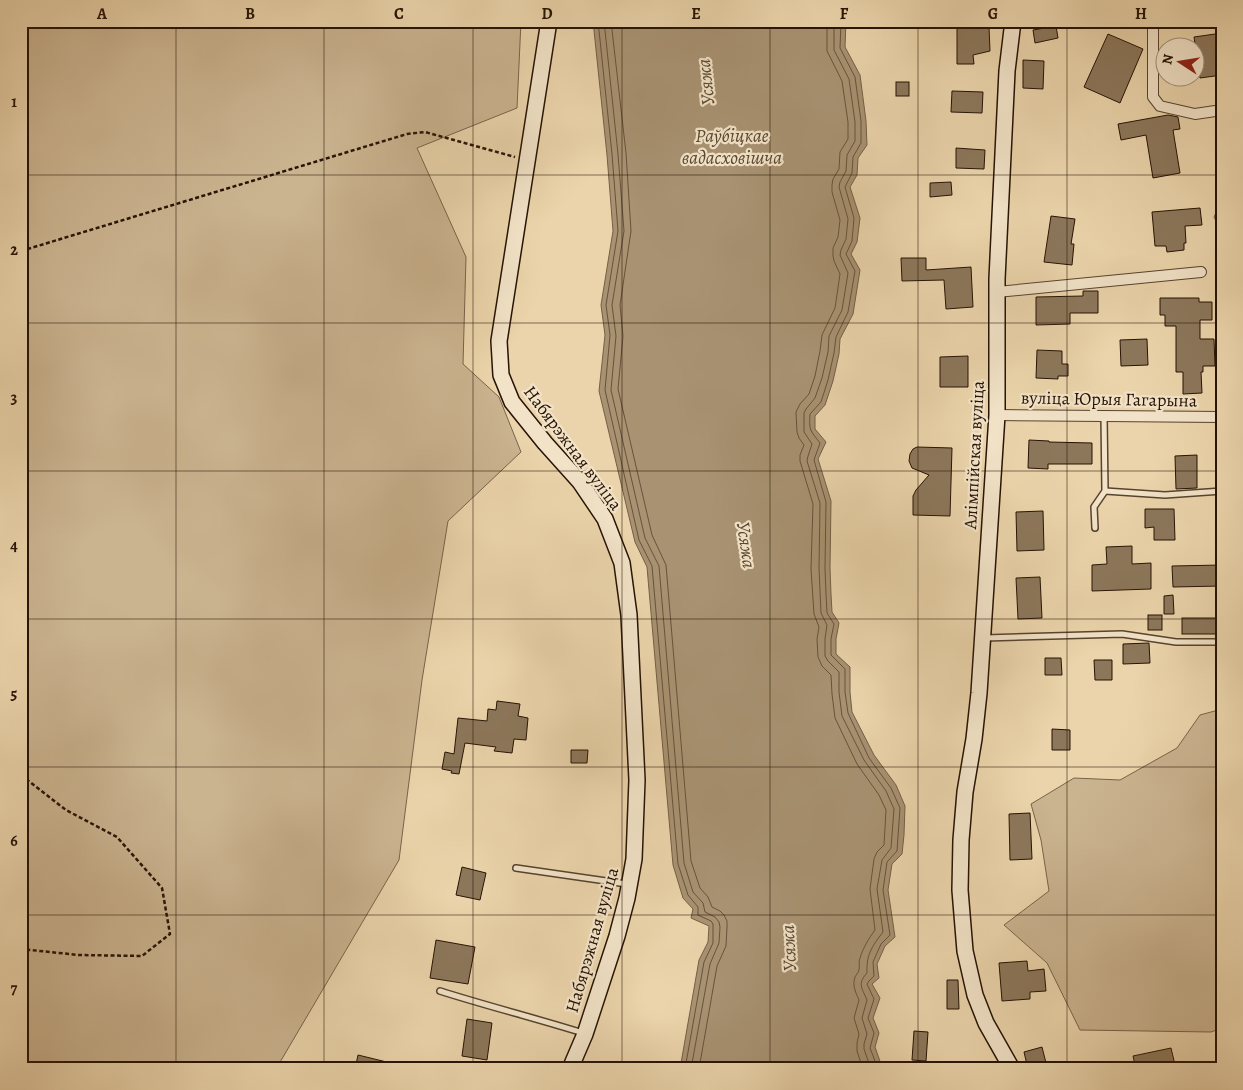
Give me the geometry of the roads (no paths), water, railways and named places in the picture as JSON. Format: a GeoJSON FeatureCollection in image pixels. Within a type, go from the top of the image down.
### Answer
{"type":"FeatureCollection","features":[{"type":"Feature","properties":{"kind":"street","name":"Набярэжная вуліца"},"geometry":{"type":"LineString","coordinates":[[549,21],[499,341],[501,374],[512,402],[580,482],[605,519],[622,563],[629,615],[637,780],[634,859],[630,884],[617,936],[586,1034],[570,1069]]}},
{"type":"Feature","properties":{"kind":"street","name":"Алімпійская вуліца"},"geometry":{"type":"LineString","coordinates":[[1012,1069],[986,1023],[974,994],[965,951],[960,890],[962,821],[979,693],[997,415],[997,292],[1007,71],[1013,21]]}},
{"type":"Feature","properties":{"kind":"street"},"geometry":{"type":"LineString","coordinates":[[1153,22],[1153,97],[1160,106],[1195,114],[1222,110]]}},
{"type":"Feature","properties":{"kind":"street"},"geometry":{"type":"LineString","coordinates":[[997,292],[1201,272]]}},
{"type":"Feature","properties":{"kind":"street","name":"вуліца Юрыя Гагарына"},"geometry":{"type":"LineString","coordinates":[[997,415],[1222,417]]}},
{"type":"Feature","properties":{"kind":"lane"},"geometry":{"type":"LineString","coordinates":[[1095,528],[1094,506],[1105,491],[1104,415]]}},
{"type":"Feature","properties":{"kind":"lane"},"geometry":{"type":"LineString","coordinates":[[1105,491],[1165,495],[1222,491]]}},
{"type":"Feature","properties":{"kind":"lane"},"geometry":{"type":"LineString","coordinates":[[982,638],[1122,634],[1176,642],[1222,642]]}},
{"type":"Feature","properties":{"kind":"lane"},"geometry":{"type":"LineString","coordinates":[[516,868],[630,884]]}},
{"type":"Feature","properties":{"kind":"lane"},"geometry":{"type":"LineString","coordinates":[[440,991],[586,1034]]}},
{"type":"Feature","properties":{"kind":"water","name":"Раўбіцкае вадасховішча"},"geometry":{"type":"Polygon","coordinates":[[[593,21],[846,21],[845,47],[860,75],[866,121],[867,145],[858,158],[857,175],[850,187],[860,218],[857,242],[851,254],[860,270],[853,314],[840,339],[833,381],[825,405],[815,416],[815,429],[826,442],[818,459],[831,501],[830,568],[832,612],[839,623],[836,654],[850,667],[852,712],[874,755],[896,785],[905,806],[902,854],[892,864],[888,890],[895,937],[885,946],[877,964],[879,978],[872,984],[880,998],[873,1018],[879,1033],[875,1047],[882,1069],[680,1069],[699,960],[708,942],[709,926],[691,918],[693,909],[683,898],[673,865],[647,567],[635,542],[599,391],[605,335],[601,305],[613,231],[593,21]]]}},
{"type":"Feature","properties":{"kind":"water label","name":"Усяжа"},"geometry":{"type":"Point","coordinates":[706,82]}},
{"type":"Feature","properties":{"kind":"water label","name":"Усяжа"},"geometry":{"type":"Point","coordinates":[746,545]}},
{"type":"Feature","properties":{"kind":"water label","name":"Усяжа"},"geometry":{"type":"Point","coordinates":[789,948]}}]}
